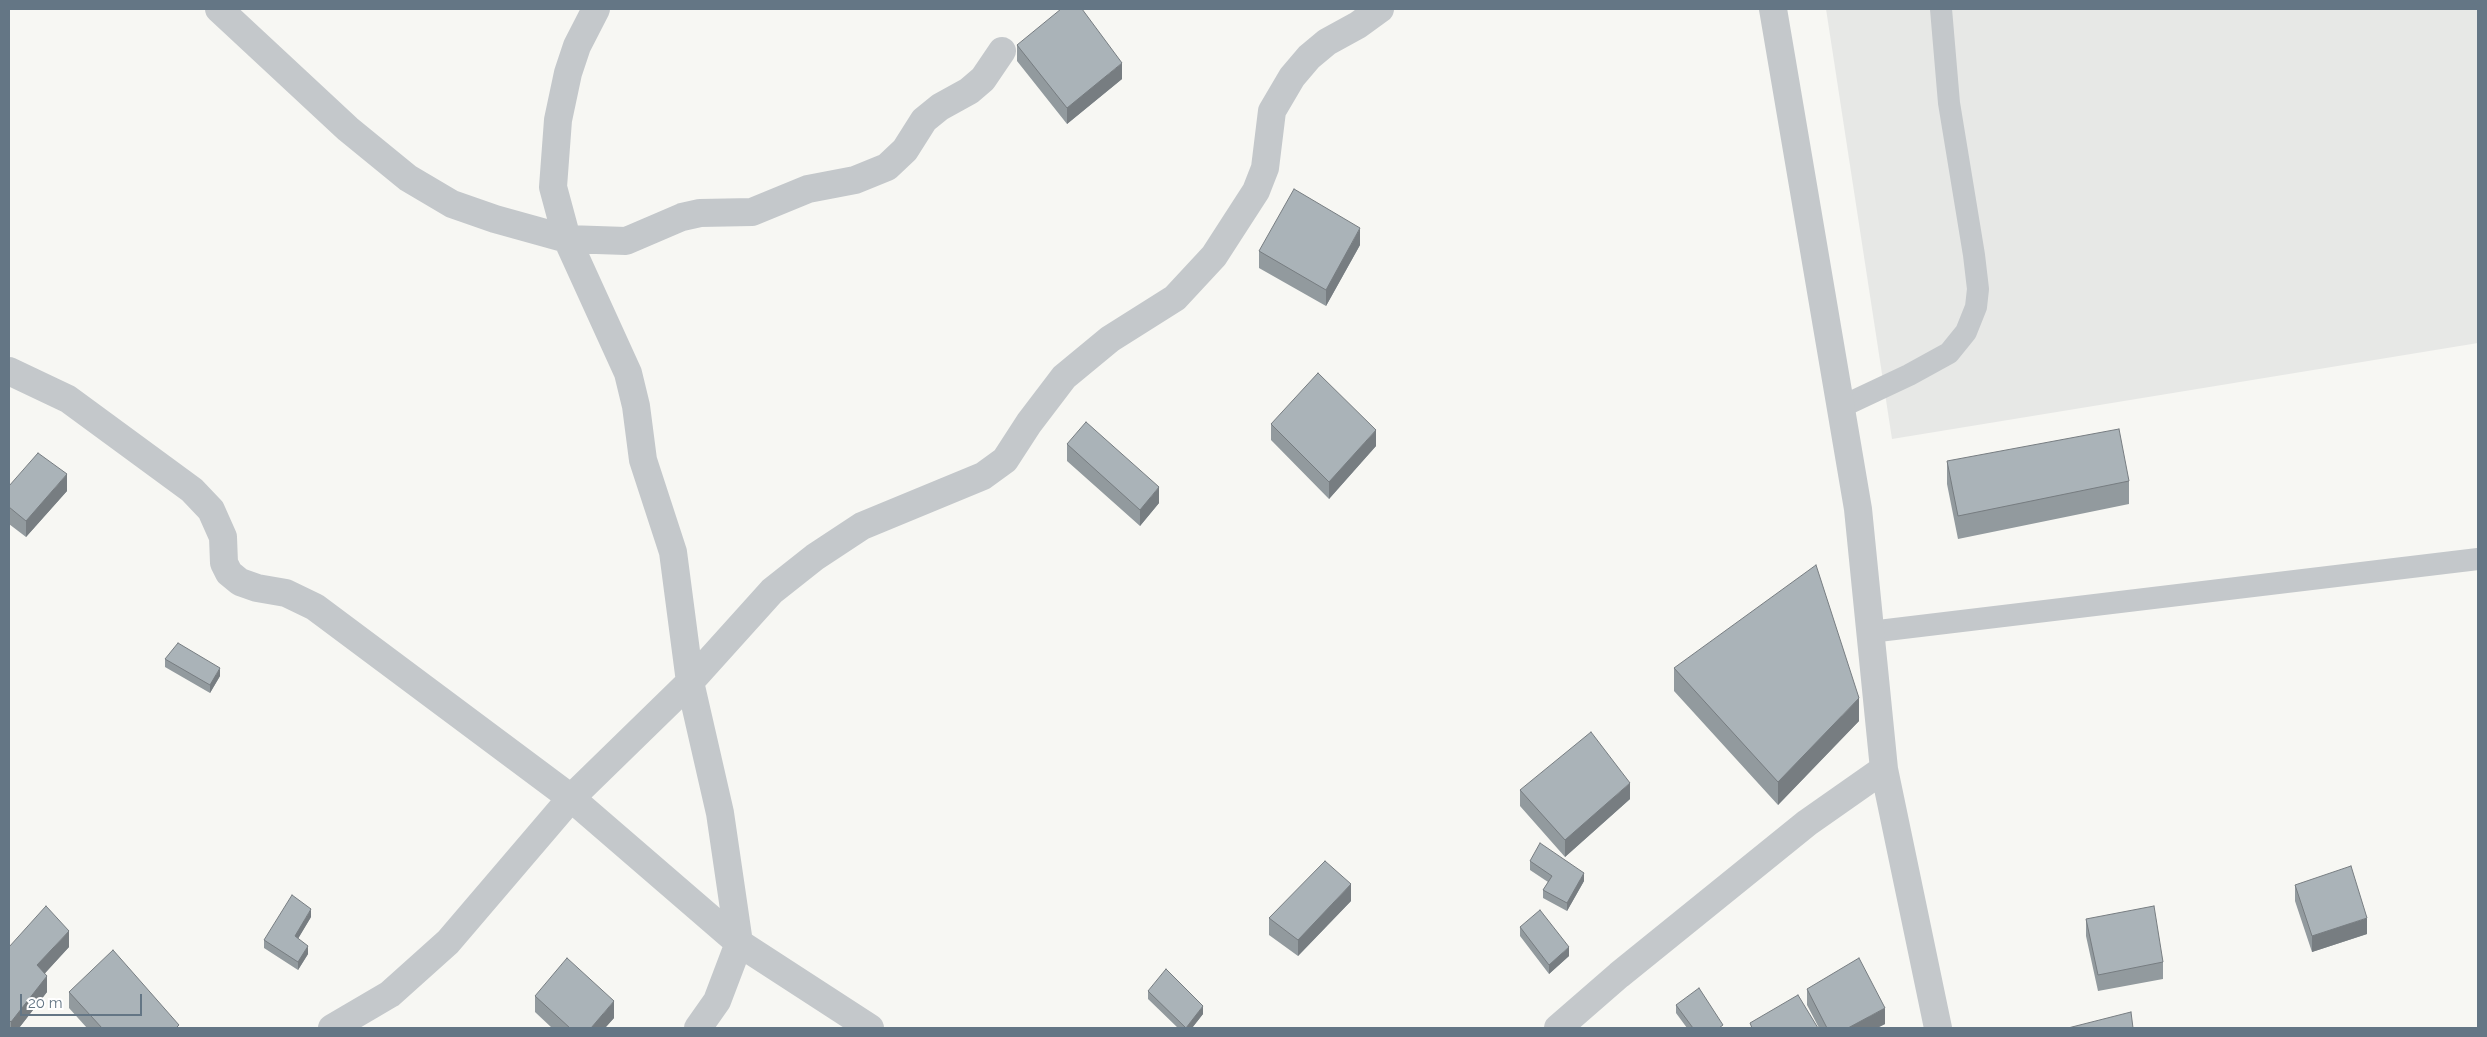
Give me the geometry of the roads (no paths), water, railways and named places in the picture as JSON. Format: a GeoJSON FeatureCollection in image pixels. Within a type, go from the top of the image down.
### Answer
{"type":"FeatureCollection","features":[{"type":"Feature","properties":{"kind":"street"},"geometry":{"type":"LineString","coordinates":[[219,9],[348,130],[408,178],[452,204],[496,219],[567,239],[626,241],[682,217],[700,213],[752,212],[808,189],[855,180],[887,167],[905,150],[924,120],[940,107],[969,91],[983,80],[1002,51]]}},
{"type":"Feature","properties":{"kind":"street"},"geometry":{"type":"LineString","coordinates":[[596,9],[577,46],[568,73],[558,120],[553,186],[567,239],[628,373],[636,406],[643,460],[673,552],[690,682],[720,813],[739,943],[717,1001],[698,1028]]}},
{"type":"Feature","properties":{"kind":"street"},"geometry":{"type":"LineString","coordinates":[[332,1028],[390,994],[448,942],[571,798],[690,682],[772,591],[815,557],[862,526],[983,476],[1005,460],[1029,422],[1064,377],[1110,339],[1175,298],[1214,256],[1256,191],[1265,168],[1272,111],[1292,77],[1309,57],[1327,42],[1358,25],[1380,9]]}},
{"type":"Feature","properties":{"kind":"street"},"geometry":{"type":"LineString","coordinates":[[1773,9],[1858,509],[1884,768],[1938,1028]]}},
{"type":"Feature","properties":{"kind":"street"},"geometry":{"type":"LineString","coordinates":[[9,371],[68,399],[192,490],[210,510],[223,537],[224,564],[229,572],[240,582],[257,588],[286,593],[315,607],[571,798],[739,943],[870,1028]]}},
{"type":"Feature","properties":{"kind":"street"},"geometry":{"type":"LineString","coordinates":[[1558,1028],[1620,974],[1807,823],[1884,768]]}},
{"type":"Feature","properties":{"kind":"lane"},"geometry":{"type":"LineString","coordinates":[[1841,407],[1909,375],[1950,353],[1966,332],[1976,307],[1978,289],[1949,103],[1941,9]]}},
{"type":"Feature","properties":{"kind":"lane"},"geometry":{"type":"LineString","coordinates":[[1870,632],[2478,559]]}}]}
